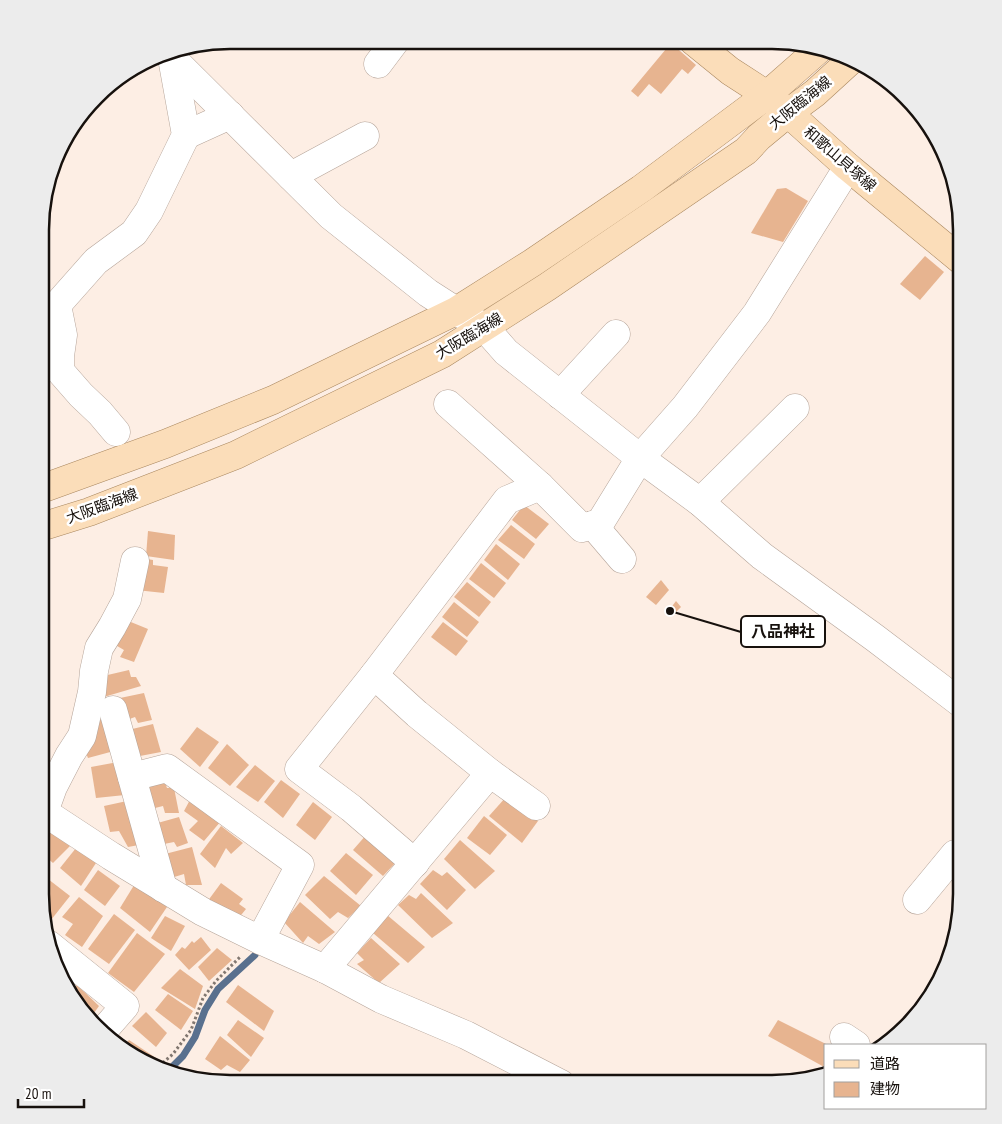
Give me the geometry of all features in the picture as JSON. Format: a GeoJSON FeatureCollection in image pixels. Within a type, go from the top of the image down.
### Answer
{"type":"FeatureCollection","features":[{"type":"Feature","properties":{"kind":"main road","name":"和歌山貝塚線"},"geometry":{"type":"LineString","coordinates":[[703,49],[730,71],[767,95],[788,112],[848,167],[953,254]]}},
{"type":"Feature","properties":{"kind":"main road","name":"大阪臨海線"},"geometry":{"type":"LineString","coordinates":[[49,487],[166,444],[273,400],[456,311],[532,263],[642,189],[767,95],[814,54]]}},
{"type":"Feature","properties":{"kind":"main road","name":"大阪臨海線"},"geometry":{"type":"LineString","coordinates":[[49,524],[89,512],[236,455],[442,354],[547,287],[746,151],[788,112],[815,93],[847,65]]}},
{"type":"Feature","properties":{"kind":"street"},"geometry":{"type":"LineString","coordinates":[[378,64],[389,49]]}},
{"type":"Feature","properties":{"kind":"street"},"geometry":{"type":"LineString","coordinates":[[172,58],[331,216],[428,293],[484,327],[500,347],[640,458],[700,502],[762,556],[953,697]]}},
{"type":"Feature","properties":{"kind":"street"},"geometry":{"type":"LineString","coordinates":[[116,432],[60,371],[63,335],[49,298],[134,233],[149,211],[186,135],[170,59]]}},
{"type":"Feature","properties":{"kind":"street"},"geometry":{"type":"LineString","coordinates":[[186,135],[230,115]]}},
{"type":"Feature","properties":{"kind":"street"},"geometry":{"type":"LineString","coordinates":[[291,176],[365,136]]}},
{"type":"Feature","properties":{"kind":"street"},"geometry":{"type":"LineString","coordinates":[[448,404],[540,486],[582,528],[600,523],[640,458],[685,407],[757,313],[848,167]]}},
{"type":"Feature","properties":{"kind":"street"},"geometry":{"type":"LineString","coordinates":[[560,395],[616,334]]}},
{"type":"Feature","properties":{"kind":"street"},"geometry":{"type":"LineString","coordinates":[[700,502],[795,408]]}},
{"type":"Feature","properties":{"kind":"street"},"geometry":{"type":"LineString","coordinates":[[415,863],[351,808],[299,769],[374,675],[507,500],[540,486]]}},
{"type":"Feature","properties":{"kind":"street"},"geometry":{"type":"LineString","coordinates":[[592,525],[622,559]]}},
{"type":"Feature","properties":{"kind":"street"},"geometry":{"type":"LineString","coordinates":[[49,796],[69,756],[82,736],[99,648],[127,599],[135,561]]}},
{"type":"Feature","properties":{"kind":"street"},"geometry":{"type":"LineString","coordinates":[[374,675],[417,714],[490,774],[536,806]]}},
{"type":"Feature","properties":{"kind":"street"},"geometry":{"type":"LineString","coordinates":[[113,710],[163,888]]}},
{"type":"Feature","properties":{"kind":"street"},"geometry":{"type":"LineString","coordinates":[[132,777],[167,768],[300,865],[256,938]]}},
{"type":"Feature","properties":{"kind":"street"},"geometry":{"type":"LineString","coordinates":[[325,969],[490,774]]}},
{"type":"Feature","properties":{"kind":"street"},"geometry":{"type":"LineString","coordinates":[[49,815],[203,912],[325,969],[381,999],[466,1035],[544,1075]]}},
{"type":"Feature","properties":{"kind":"street"},"geometry":{"type":"LineString","coordinates":[[917,900],[953,856]]}},
{"type":"Feature","properties":{"kind":"street"},"geometry":{"type":"LineString","coordinates":[[58,952],[125,1006],[107,1027]]}},
{"type":"Feature","properties":{"kind":"path"},"geometry":{"type":"LineString","coordinates":[[163,1062],[173,1054],[191,1030],[204,998],[216,981],[256,938]]}},
{"type":"Feature","properties":{"kind":"building"},"geometry":{"type":"Polygon","coordinates":[[[666,49],[678,49],[696,65],[688,74],[682,69],[661,94],[649,84],[638,97],[631,91],[666,49]]]}},
{"type":"Feature","properties":{"kind":"building"},"geometry":{"type":"Polygon","coordinates":[[[786,188],[808,201],[783,242],[751,233],[777,189],[786,188]]]}},
{"type":"Feature","properties":{"kind":"building"},"geometry":{"type":"Polygon","coordinates":[[[925,256],[944,272],[920,300],[900,284],[925,256]]]}},
{"type":"Feature","properties":{"kind":"building"},"geometry":{"type":"Polygon","coordinates":[[[524,505],[549,524],[536,539],[512,520],[524,505]]]}},
{"type":"Feature","properties":{"kind":"building"},"geometry":{"type":"Polygon","coordinates":[[[511,525],[535,544],[524,559],[498,540],[511,525]]]}},
{"type":"Feature","properties":{"kind":"building"},"geometry":{"type":"Polygon","coordinates":[[[148,531],[175,535],[174,560],[146,556],[148,531]]]}},
{"type":"Feature","properties":{"kind":"building"},"geometry":{"type":"Polygon","coordinates":[[[496,544],[520,564],[508,580],[484,560],[496,544]]]}},
{"type":"Feature","properties":{"kind":"building"},"geometry":{"type":"Polygon","coordinates":[[[141,558],[153,560],[153,565],[168,567],[164,593],[136,590],[141,558]]]}},
{"type":"Feature","properties":{"kind":"building"},"geometry":{"type":"Polygon","coordinates":[[[481,563],[506,583],[494,598],[469,579],[481,563]]]}},
{"type":"Feature","properties":{"kind":"building"},"geometry":{"type":"Polygon","coordinates":[[[661,580],[669,590],[656,605],[646,597],[661,580]]]}},
{"type":"Feature","properties":{"kind":"building"},"geometry":{"type":"Polygon","coordinates":[[[467,582],[491,602],[479,617],[454,597],[467,582]]]}},
{"type":"Feature","properties":{"kind":"building"},"geometry":{"type":"Polygon","coordinates":[[[676,601],[681,607],[674,614],[670,609],[676,601]]]}},
{"type":"Feature","properties":{"kind":"building"},"geometry":{"type":"Polygon","coordinates":[[[454,602],[479,622],[467,637],[442,617],[454,602]]]}},
{"type":"Feature","properties":{"kind":"building"},"geometry":{"type":"Polygon","coordinates":[[[121,618],[148,629],[134,662],[120,657],[124,650],[112,643],[121,618]]]}},
{"type":"Feature","properties":{"kind":"building"},"geometry":{"type":"Polygon","coordinates":[[[443,622],[468,641],[456,656],[431,637],[443,622]]]}},
{"type":"Feature","properties":{"kind":"building"},"geometry":{"type":"Polygon","coordinates":[[[129,670],[131,677],[136,677],[141,686],[97,699],[99,677],[129,670]]]}},
{"type":"Feature","properties":{"kind":"building"},"geometry":{"type":"Polygon","coordinates":[[[144,693],[152,720],[138,723],[135,717],[124,721],[120,698],[144,693]]]}},
{"type":"Feature","properties":{"kind":"building"},"geometry":{"type":"Polygon","coordinates":[[[104,719],[114,751],[88,758],[83,746],[90,722],[104,719]]]}},
{"type":"Feature","properties":{"kind":"building"},"geometry":{"type":"Polygon","coordinates":[[[153,724],[161,752],[140,756],[124,731],[153,724]]]}},
{"type":"Feature","properties":{"kind":"building"},"geometry":{"type":"Polygon","coordinates":[[[197,727],[219,742],[200,767],[180,749],[197,727]]]}},
{"type":"Feature","properties":{"kind":"building"},"geometry":{"type":"Polygon","coordinates":[[[227,744],[249,765],[230,786],[208,768],[227,744]]]}},
{"type":"Feature","properties":{"kind":"building"},"geometry":{"type":"Polygon","coordinates":[[[118,762],[125,795],[96,798],[91,767],[118,762]]]}},
{"type":"Feature","properties":{"kind":"building"},"geometry":{"type":"Polygon","coordinates":[[[255,765],[275,781],[258,802],[236,787],[255,765]]]}},
{"type":"Feature","properties":{"kind":"building"},"geometry":{"type":"Polygon","coordinates":[[[164,780],[167,788],[174,788],[179,813],[165,813],[163,806],[151,809],[146,785],[164,780]]]}},
{"type":"Feature","properties":{"kind":"building"},"geometry":{"type":"Polygon","coordinates":[[[281,780],[300,794],[283,818],[264,802],[281,780]]]}},
{"type":"Feature","properties":{"kind":"building"},"geometry":{"type":"Polygon","coordinates":[[[506,797],[538,821],[522,843],[489,816],[506,797]]]}},
{"type":"Feature","properties":{"kind":"building"},"geometry":{"type":"Polygon","coordinates":[[[191,798],[221,821],[204,841],[189,830],[198,821],[184,811],[191,798]]]}},
{"type":"Feature","properties":{"kind":"building"},"geometry":{"type":"Polygon","coordinates":[[[127,801],[139,845],[128,847],[119,831],[110,832],[104,806],[127,801]]]}},
{"type":"Feature","properties":{"kind":"building"},"geometry":{"type":"Polygon","coordinates":[[[313,802],[332,817],[315,840],[296,825],[313,802]]]}},
{"type":"Feature","properties":{"kind":"building"},"geometry":{"type":"Polygon","coordinates":[[[484,816],[507,835],[490,855],[467,838],[484,816]]]}},
{"type":"Feature","properties":{"kind":"building"},"geometry":{"type":"Polygon","coordinates":[[[179,817],[188,843],[177,847],[174,842],[164,844],[154,824],[179,817]]]}},
{"type":"Feature","properties":{"kind":"building"},"geometry":{"type":"Polygon","coordinates":[[[49,826],[72,844],[53,863],[49,860],[49,826]]]}},
{"type":"Feature","properties":{"kind":"building"},"geometry":{"type":"Polygon","coordinates":[[[221,826],[243,843],[231,854],[226,848],[215,868],[200,854],[221,826]]]}},
{"type":"Feature","properties":{"kind":"building"},"geometry":{"type":"Polygon","coordinates":[[[367,834],[398,860],[383,876],[353,850],[367,834]]]}},
{"type":"Feature","properties":{"kind":"building"},"geometry":{"type":"Polygon","coordinates":[[[460,840],[495,871],[475,889],[444,859],[460,840]]]}},
{"type":"Feature","properties":{"kind":"building"},"geometry":{"type":"Polygon","coordinates":[[[192,847],[202,885],[186,885],[184,874],[171,878],[165,854],[192,847]]]}},
{"type":"Feature","properties":{"kind":"building"},"geometry":{"type":"Polygon","coordinates":[[[76,848],[96,863],[81,886],[60,868],[76,848]]]}},
{"type":"Feature","properties":{"kind":"building"},"geometry":{"type":"Polygon","coordinates":[[[346,853],[373,875],[356,895],[330,871],[346,853]]]}},
{"type":"Feature","properties":{"kind":"building"},"geometry":{"type":"Polygon","coordinates":[[[98,870],[120,886],[105,906],[84,890],[98,870]]]}},
{"type":"Feature","properties":{"kind":"building"},"geometry":{"type":"Polygon","coordinates":[[[433,870],[442,876],[447,872],[466,890],[447,910],[420,884],[433,870]]]}},
{"type":"Feature","properties":{"kind":"building"},"geometry":{"type":"Polygon","coordinates":[[[324,876],[361,906],[348,918],[338,912],[330,919],[305,895],[324,876]]]}},
{"type":"Feature","properties":{"kind":"building"},"geometry":{"type":"Polygon","coordinates":[[[49,880],[70,896],[51,920],[49,906],[49,880]]]}},
{"type":"Feature","properties":{"kind":"building"},"geometry":{"type":"Polygon","coordinates":[[[136,882],[167,907],[150,932],[120,908],[136,882]]]}},
{"type":"Feature","properties":{"kind":"building"},"geometry":{"type":"Polygon","coordinates":[[[221,883],[243,899],[239,904],[246,909],[237,920],[207,902],[221,883]]]}},
{"type":"Feature","properties":{"kind":"building"},"geometry":{"type":"Polygon","coordinates":[[[421,893],[453,923],[432,938],[398,905],[409,895],[416,899],[421,893]]]}},
{"type":"Feature","properties":{"kind":"building"},"geometry":{"type":"Polygon","coordinates":[[[79,897],[103,916],[82,947],[65,935],[73,924],[62,917],[79,897]]]}},
{"type":"Feature","properties":{"kind":"building"},"geometry":{"type":"Polygon","coordinates":[[[300,902],[335,932],[319,944],[308,936],[303,943],[284,922],[300,902]]]}},
{"type":"Feature","properties":{"kind":"building"},"geometry":{"type":"Polygon","coordinates":[[[114,914],[135,930],[109,964],[88,949],[114,914]]]}},
{"type":"Feature","properties":{"kind":"building"},"geometry":{"type":"Polygon","coordinates":[[[387,915],[425,947],[408,963],[373,933],[387,915]]]}},
{"type":"Feature","properties":{"kind":"building"},"geometry":{"type":"Polygon","coordinates":[[[165,916],[185,926],[171,951],[151,938],[165,916]]]}},
{"type":"Feature","properties":{"kind":"building"},"geometry":{"type":"Polygon","coordinates":[[[137,933],[165,954],[134,992],[108,973],[137,933]]]}},
{"type":"Feature","properties":{"kind":"building"},"geometry":{"type":"Polygon","coordinates":[[[201,937],[211,950],[189,970],[175,955],[182,947],[185,949],[192,941],[194,943],[201,937]]]}},
{"type":"Feature","properties":{"kind":"building"},"geometry":{"type":"Polygon","coordinates":[[[371,938],[400,964],[379,983],[357,964],[364,960],[357,953],[371,938]]]}},
{"type":"Feature","properties":{"kind":"building"},"geometry":{"type":"Polygon","coordinates":[[[217,948],[232,960],[209,981],[198,967],[217,948]]]}},
{"type":"Feature","properties":{"kind":"building"},"geometry":{"type":"Polygon","coordinates":[[[180,969],[203,986],[195,1009],[161,988],[180,969]]]}},
{"type":"Feature","properties":{"kind":"building"},"geometry":{"type":"Polygon","coordinates":[[[77,985],[99,1006],[94,1013],[97,1017],[79,995],[75,988],[77,985]]]}},
{"type":"Feature","properties":{"kind":"building"},"geometry":{"type":"Polygon","coordinates":[[[238,985],[274,1011],[264,1031],[226,1002],[238,985]]]}},
{"type":"Feature","properties":{"kind":"building"},"geometry":{"type":"Polygon","coordinates":[[[168,994],[193,1011],[181,1030],[155,1010],[168,994]]]}},
{"type":"Feature","properties":{"kind":"building"},"geometry":{"type":"Polygon","coordinates":[[[146,1012],[167,1033],[156,1047],[132,1026],[146,1012]]]}},
{"type":"Feature","properties":{"kind":"building"},"geometry":{"type":"Polygon","coordinates":[[[238,1020],[264,1038],[251,1057],[227,1035],[238,1020]]]}},
{"type":"Feature","properties":{"kind":"building"},"geometry":{"type":"Polygon","coordinates":[[[778,1020],[826,1044],[824,1044],[824,1067],[768,1036],[778,1020]]]}},
{"type":"Feature","properties":{"kind":"building"},"geometry":{"type":"Polygon","coordinates":[[[220,1036],[250,1060],[240,1072],[227,1065],[221,1070],[205,1059],[220,1036]]]}},
{"type":"Feature","properties":{"kind":"building"},"geometry":{"type":"Polygon","coordinates":[[[129,1040],[156,1058],[150,1057],[126,1043],[129,1040]]]}},
{"type":"Feature","properties":{"kind":"waterway"},"geometry":{"type":"LineString","coordinates":[[173,1066],[183,1056],[195,1037],[205,1010],[218,989],[255,955]]}},
{"type":"Feature","properties":{"kind":"place","name":"八品神社"},"geometry":{"type":"Point","coordinates":[670,611]}}]}
